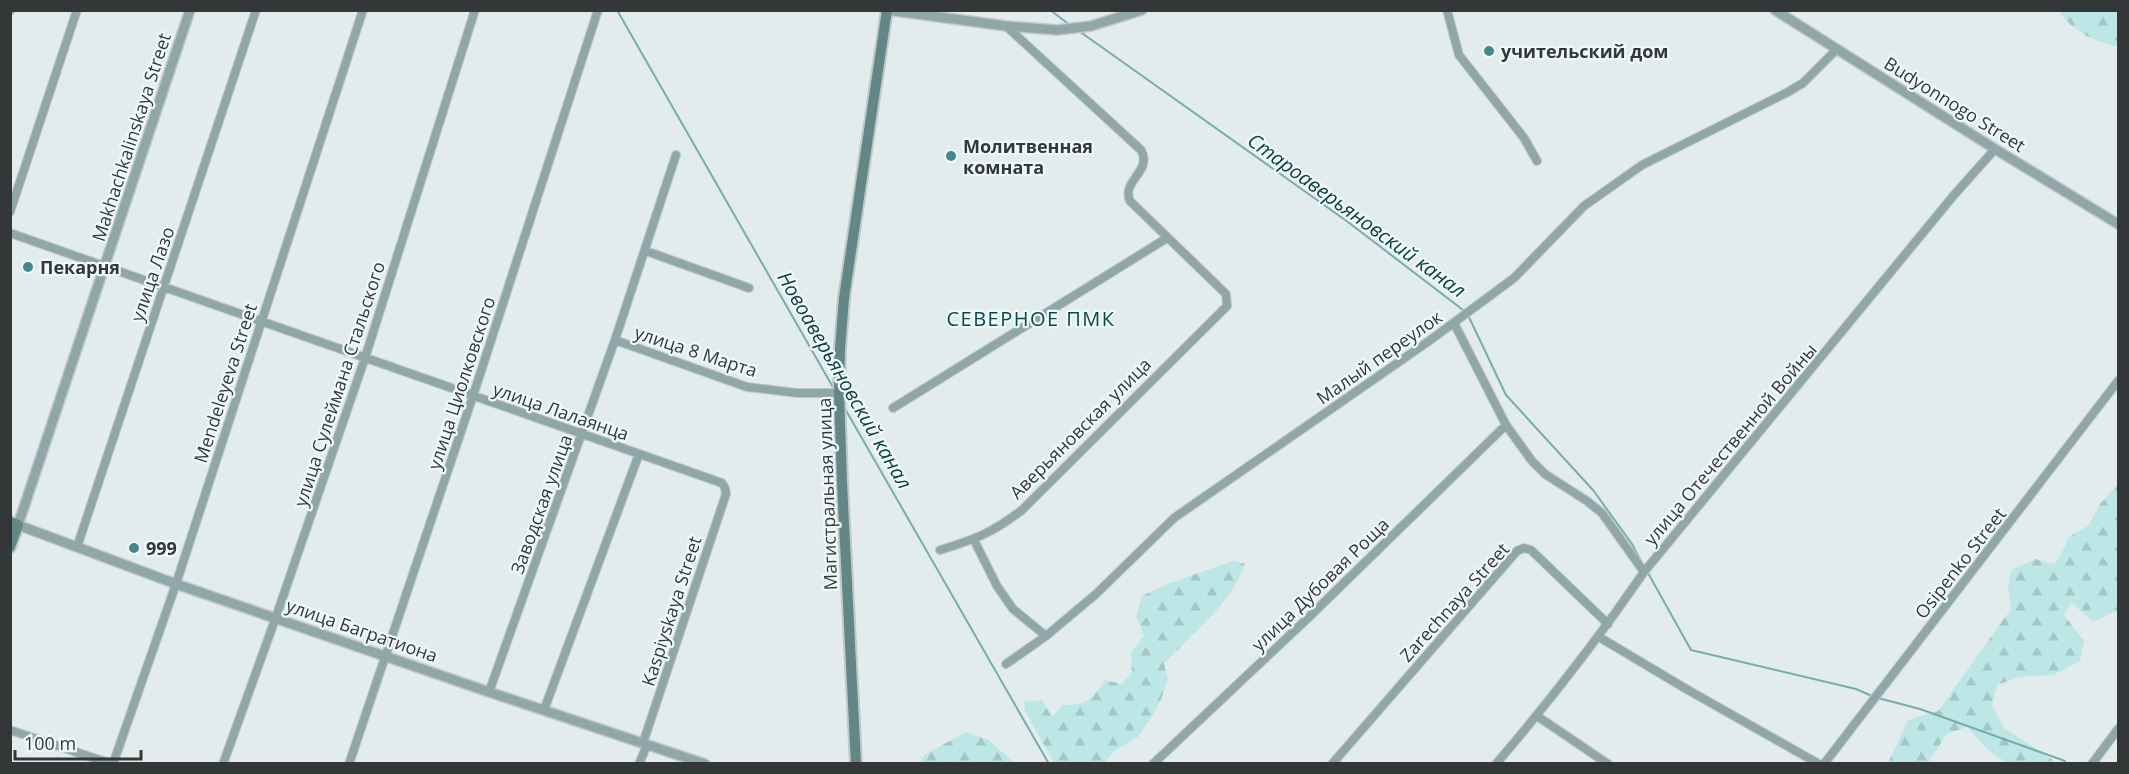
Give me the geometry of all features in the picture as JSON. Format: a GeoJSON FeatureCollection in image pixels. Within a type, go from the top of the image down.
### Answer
{"type":"FeatureCollection","features":[{"type":"Feature","properties":{"kind":"main road","name":"Магистральная улица"},"geometry":{"type":"LineString","coordinates":[[856,764],[839,393],[844,298],[887,10]]}},
{"type":"Feature","properties":{"kind":"main road","name":"Makhachkalinskaya Street"},"geometry":{"type":"LineString","coordinates":[[10,547],[14,524]]}},
{"type":"Feature","properties":{"kind":"street"},"geometry":{"type":"LineString","coordinates":[[10,212],[77,10]]}},
{"type":"Feature","properties":{"kind":"street","name":"Makhachkalinskaya Street"},"geometry":{"type":"LineString","coordinates":[[14,524],[105,266],[190,10]]}},
{"type":"Feature","properties":{"kind":"street","name":"улица Лазо"},"geometry":{"type":"LineString","coordinates":[[77,547],[256,10]]}},
{"type":"Feature","properties":{"kind":"street","name":"Mendeleyeva Street"},"geometry":{"type":"LineString","coordinates":[[112,764],[176,584],[363,10]]}},
{"type":"Feature","properties":{"kind":"street","name":"улица Сулеймана Стальского"},"geometry":{"type":"LineString","coordinates":[[223,764],[365,358],[475,10]]}},
{"type":"Feature","properties":{"kind":"street","name":"улица Циолковского"},"geometry":{"type":"LineString","coordinates":[[349,764],[384,654],[473,396],[598,10]]}},
{"type":"Feature","properties":{"kind":"street"},"geometry":{"type":"LineString","coordinates":[[887,10],[1006,26],[1057,30],[1091,26],[1142,10]]}},
{"type":"Feature","properties":{"kind":"street"},"geometry":{"type":"LineString","coordinates":[[1447,10],[1459,55],[1524,138],[1537,161]]}},
{"type":"Feature","properties":{"kind":"street","name":"Budyonnogo Street"},"geometry":{"type":"LineString","coordinates":[[1775,10],[2118,224]]}},
{"type":"Feature","properties":{"kind":"street"},"geometry":{"type":"LineString","coordinates":[[893,408],[1167,238],[1130,201],[1127,194],[1128,188],[1144,166],[1145,157],[1141,150],[1006,26]]}},
{"type":"Feature","properties":{"kind":"street","name":"Малый переулок"},"geometry":{"type":"LineString","coordinates":[[1006,664],[1046,636],[1096,594],[1174,518],[1454,323],[1514,278],[1584,206],[1642,165],[1803,83],[1837,49]]}},
{"type":"Feature","properties":{"kind":"street","name":"улица Отечественной Войны"},"geometry":{"type":"LineString","coordinates":[[1496,764],[1599,638],[1644,572],[1954,195],[1995,149]]}},
{"type":"Feature","properties":{"kind":"street","name":"Заводская улица"},"geometry":{"type":"LineString","coordinates":[[489,692],[615,340],[676,155]]}},
{"type":"Feature","properties":{"kind":"street","name":"улица Лалаянца"},"geometry":{"type":"LineString","coordinates":[[10,233],[722,483],[725,488]]}},
{"type":"Feature","properties":{"kind":"street","name":"Аверьяновская улица"},"geometry":{"type":"LineString","coordinates":[[940,550],[974,540],[998,529],[1022,510],[1227,306],[1226,294],[1167,238]]}},
{"type":"Feature","properties":{"kind":"street"},"geometry":{"type":"LineString","coordinates":[[645,251],[749,288]]}},
{"type":"Feature","properties":{"kind":"street"},"geometry":{"type":"LineString","coordinates":[[1454,323],[1506,425],[1532,461],[1545,474],[1602,513],[1644,572]]}},
{"type":"Feature","properties":{"kind":"street","name":"улица 8 Марта"},"geometry":{"type":"LineString","coordinates":[[615,340],[747,387],[797,393],[839,393]]}},
{"type":"Feature","properties":{"kind":"street","name":"Osipenko Street"},"geometry":{"type":"LineString","coordinates":[[1824,764],[2118,381]]}},
{"type":"Feature","properties":{"kind":"street","name":"улица Дубовая Роща"},"geometry":{"type":"LineString","coordinates":[[1153,764],[1309,617],[1506,425]]}},
{"type":"Feature","properties":{"kind":"street"},"geometry":{"type":"LineString","coordinates":[[544,710],[639,454]]}},
{"type":"Feature","properties":{"kind":"street","name":"Kaspiyskaya Street"},"geometry":{"type":"LineString","coordinates":[[639,764],[726,494],[725,488]]}},
{"type":"Feature","properties":{"kind":"street","name":"улица Багратиона"},"geometry":{"type":"LineString","coordinates":[[14,524],[176,584],[705,764]]}},
{"type":"Feature","properties":{"kind":"street"},"geometry":{"type":"LineString","coordinates":[[974,540],[1012,609],[1046,636]]}},
{"type":"Feature","properties":{"kind":"street","name":"Zarechnaya Street"},"geometry":{"type":"LineString","coordinates":[[1332,764],[1516,551],[1524,548],[1531,550],[1608,624]]}},
{"type":"Feature","properties":{"kind":"street"},"geometry":{"type":"LineString","coordinates":[[1599,638],[1819,764]]}},
{"type":"Feature","properties":{"kind":"street"},"geometry":{"type":"LineString","coordinates":[[1537,716],[1608,764]]}},
{"type":"Feature","properties":{"kind":"street"},"geometry":{"type":"LineString","coordinates":[[2092,764],[2118,729]]}},
{"type":"Feature","properties":{"kind":"street"},"geometry":{"type":"LineString","coordinates":[[10,730],[112,764]]}},
{"type":"Feature","properties":{"kind":"green space"},"geometry":{"type":"Polygon","coordinates":[[[2059,11],[2118,11],[2118,47],[2085,35],[2070,24],[2059,11]]]}},
{"type":"Feature","properties":{"kind":"green space"},"geometry":{"type":"Polygon","coordinates":[[[2118,484],[2118,610],[2093,622],[2072,603],[2063,614],[2084,641],[2080,661],[2053,675],[2019,677],[1997,685],[1992,705],[2004,728],[2053,760],[2052,763],[2008,763],[1991,753],[1967,727],[1947,734],[1928,763],[1888,763],[1908,720],[1938,711],[2011,609],[2008,587],[2011,570],[2035,559],[2055,564],[2066,545],[2067,538],[2088,526],[2100,504],[2118,484]]]}},
{"type":"Feature","properties":{"kind":"green space"},"geometry":{"type":"Polygon","coordinates":[[[1233,561],[1245,564],[1238,579],[1210,618],[1164,664],[1168,679],[1160,702],[1138,737],[1114,751],[1104,763],[1054,763],[1025,711],[1024,702],[1042,700],[1052,717],[1063,705],[1078,704],[1088,700],[1105,680],[1122,684],[1132,672],[1131,652],[1144,636],[1136,616],[1142,596],[1167,584],[1233,561]]]}},
{"type":"Feature","properties":{"kind":"green space"},"geometry":{"type":"Polygon","coordinates":[[[966,732],[989,740],[1014,763],[920,763],[924,755],[966,732]]]}},
{"type":"Feature","properties":{"kind":"waterway","name":"Новоаверьяновский канал"},"geometry":{"type":"LineString","coordinates":[[617,10],[834,389]]}},
{"type":"Feature","properties":{"kind":"waterway","name":"Староаверьяновский канал"},"geometry":{"type":"LineString","coordinates":[[1050,10],[1070,25]]}},
{"type":"Feature","properties":{"kind":"waterway","name":"Староаверьяновский канал"},"geometry":{"type":"LineString","coordinates":[[1079,31],[1348,222],[1467,313],[1506,395],[1593,490],[1632,544],[1643,565]]}},
{"type":"Feature","properties":{"kind":"waterway","name":"Новоаверьяновский канал"},"geometry":{"type":"LineString","coordinates":[[844,407],[1049,764]]}},
{"type":"Feature","properties":{"kind":"waterway","name":"Староаверьяновский канал"},"geometry":{"type":"LineString","coordinates":[[1648,573],[1691,650],[1856,689],[1872,696]]}},
{"type":"Feature","properties":{"kind":"waterway","name":"Староаверьяновский канал"},"geometry":{"type":"LineString","coordinates":[[1878,698],[1920,709],[2065,761]]}},
{"type":"Feature","properties":{"kind":"place","name":"учительский дом"},"geometry":{"type":"Point","coordinates":[1489,51]}},
{"type":"Feature","properties":{"kind":"place","name":"Молитвенная комната"},"geometry":{"type":"Point","coordinates":[951,156]}},
{"type":"Feature","properties":{"kind":"place","name":"Пекарня"},"geometry":{"type":"Point","coordinates":[28,267]}},
{"type":"Feature","properties":{"kind":"place","name":"999"},"geometry":{"type":"Point","coordinates":[134,548]}},
{"type":"Feature","properties":{"kind":"district","name":"СЕВЕРНОЕ ПМК"},"geometry":{"type":"Point","coordinates":[1031,318]}}]}
